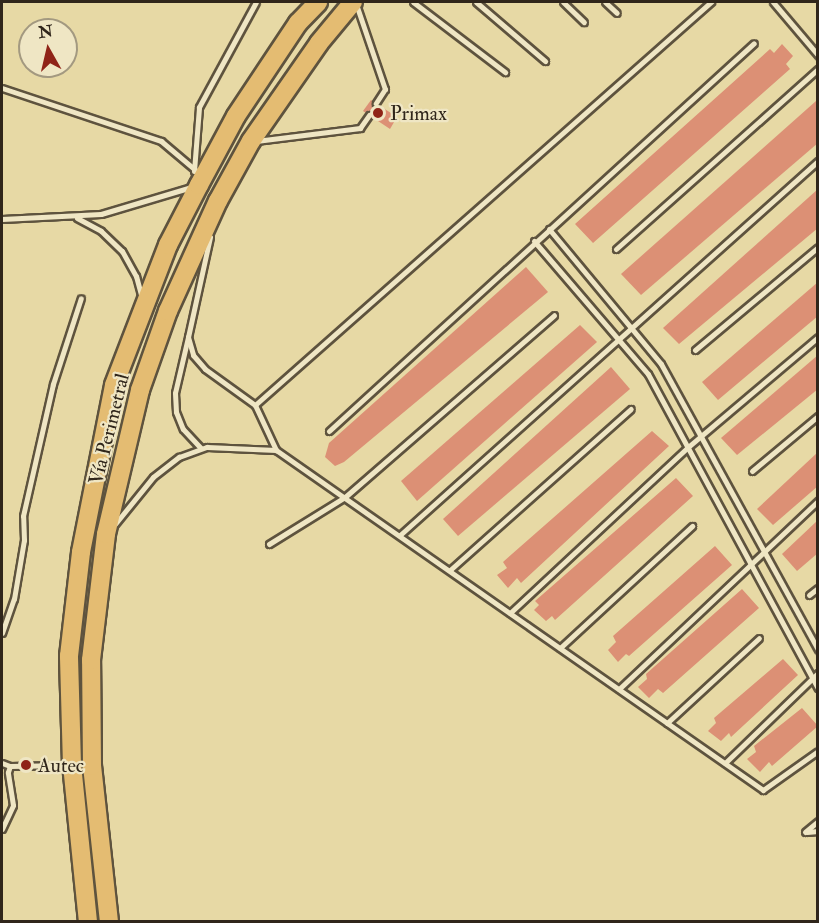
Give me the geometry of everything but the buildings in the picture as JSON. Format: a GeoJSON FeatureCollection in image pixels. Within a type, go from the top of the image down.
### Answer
{"type":"FeatureCollection","features":[{"type":"Feature","properties":{"kind":"highway","name":"Vía Perimetral"},"geometry":{"type":"LineString","coordinates":[[88,921],[72,765],[69,656],[81,552],[114,385],[143,304],[199,177],[236,116],[298,23],[318,2]]}},
{"type":"Feature","properties":{"kind":"highway","name":"Vía Perimetral"},"geometry":{"type":"LineString","coordinates":[[109,921],[92,766],[91,660],[106,534],[140,390],[168,311],[218,201],[251,141],[319,43],[354,2]]}},
{"type":"Feature","properties":{"kind":"lane"},"geometry":{"type":"LineString","coordinates":[[199,177],[199,107],[256,2]]}},
{"type":"Feature","properties":{"kind":"lane"},"geometry":{"type":"LineString","coordinates":[[354,2],[384,90],[376,103]]}},
{"type":"Feature","properties":{"kind":"lane"},"geometry":{"type":"LineString","coordinates":[[413,2],[505,72]]}},
{"type":"Feature","properties":{"kind":"lane"},"geometry":{"type":"LineString","coordinates":[[476,2],[545,61]]}},
{"type":"Feature","properties":{"kind":"lane"},"geometry":{"type":"LineString","coordinates":[[563,2],[584,22]]}},
{"type":"Feature","properties":{"kind":"lane"},"geometry":{"type":"LineString","coordinates":[[604,2],[616,13]]}},
{"type":"Feature","properties":{"kind":"lane"},"geometry":{"type":"LineString","coordinates":[[255,405],[711,2]]}},
{"type":"Feature","properties":{"kind":"lane"},"geometry":{"type":"LineString","coordinates":[[773,2],[818,55]]}},
{"type":"Feature","properties":{"kind":"lane"},"geometry":{"type":"LineString","coordinates":[[329,430],[754,43]]}},
{"type":"Feature","properties":{"kind":"lane"},"geometry":{"type":"LineString","coordinates":[[616,249],[818,69]]}},
{"type":"Feature","properties":{"kind":"lane"},"geometry":{"type":"LineString","coordinates":[[2,88],[161,141],[199,177]]}},
{"type":"Feature","properties":{"kind":"lane"},"geometry":{"type":"LineString","coordinates":[[251,141],[360,128],[369,115]]}},
{"type":"Feature","properties":{"kind":"lane"},"geometry":{"type":"LineString","coordinates":[[400,535],[818,161]]}},
{"type":"Feature","properties":{"kind":"lane"},"geometry":{"type":"LineString","coordinates":[[2,219],[76,217],[126,208],[199,177]]}},
{"type":"Feature","properties":{"kind":"lane"},"geometry":{"type":"LineString","coordinates":[[201,448],[183,429],[176,412],[175,393],[218,201]]}},
{"type":"Feature","properties":{"kind":"lane"},"geometry":{"type":"LineString","coordinates":[[76,217],[101,231],[122,251],[136,276],[143,304]]}},
{"type":"Feature","properties":{"kind":"lane"},"geometry":{"type":"LineString","coordinates":[[549,229],[661,364],[818,650]]}},
{"type":"Feature","properties":{"kind":"lane"},"geometry":{"type":"LineString","coordinates":[[534,241],[648,374],[818,687]]}},
{"type":"Feature","properties":{"kind":"lane"},"geometry":{"type":"LineString","coordinates":[[695,350],[818,247]]}},
{"type":"Feature","properties":{"kind":"lane"},"geometry":{"type":"LineString","coordinates":[[2,633],[14,599],[24,540],[23,516],[53,384],[81,298]]}},
{"type":"Feature","properties":{"kind":"lane"},"geometry":{"type":"LineString","coordinates":[[269,544],[345,497],[554,315]]}},
{"type":"Feature","properties":{"kind":"lane"},"geometry":{"type":"LineString","coordinates":[[188,337],[193,355],[205,369],[255,405],[276,450],[763,790],[818,751]]}},
{"type":"Feature","properties":{"kind":"lane"},"geometry":{"type":"LineString","coordinates":[[510,613],[700,436],[818,337]]}},
{"type":"Feature","properties":{"kind":"lane"},"geometry":{"type":"LineString","coordinates":[[450,570],[631,409]]}},
{"type":"Feature","properties":{"kind":"lane"},"geometry":{"type":"LineString","coordinates":[[752,471],[818,416]]}},
{"type":"Feature","properties":{"kind":"lane"},"geometry":{"type":"LineString","coordinates":[[106,534],[153,477],[179,457],[201,448],[276,450]]}},
{"type":"Feature","properties":{"kind":"lane"},"geometry":{"type":"LineString","coordinates":[[619,689],[750,562],[818,501]]}},
{"type":"Feature","properties":{"kind":"lane"},"geometry":{"type":"LineString","coordinates":[[560,648],[692,526]]}},
{"type":"Feature","properties":{"kind":"lane"},"geometry":{"type":"LineString","coordinates":[[809,595],[818,588]]}},
{"type":"Feature","properties":{"kind":"lane"},"geometry":{"type":"LineString","coordinates":[[667,723],[759,638]]}},
{"type":"Feature","properties":{"kind":"lane"},"geometry":{"type":"LineString","coordinates":[[724,763],[818,673]]}},
{"type":"Feature","properties":{"kind":"lane"},"geometry":{"type":"LineString","coordinates":[[2,763],[10,766],[72,765]]}},
{"type":"Feature","properties":{"kind":"lane"},"geometry":{"type":"LineString","coordinates":[[2,829],[13,805],[8,772],[10,766]]}},
{"type":"Feature","properties":{"kind":"lane"},"geometry":{"type":"LineString","coordinates":[[818,821],[805,832],[818,831]]}},
{"type":"Feature","properties":{"kind":"place","name":"Primax"},"geometry":{"type":"Point","coordinates":[378,113]}},
{"type":"Feature","properties":{"kind":"place","name":"Autec"},"geometry":{"type":"Point","coordinates":[26,765]}}]}
